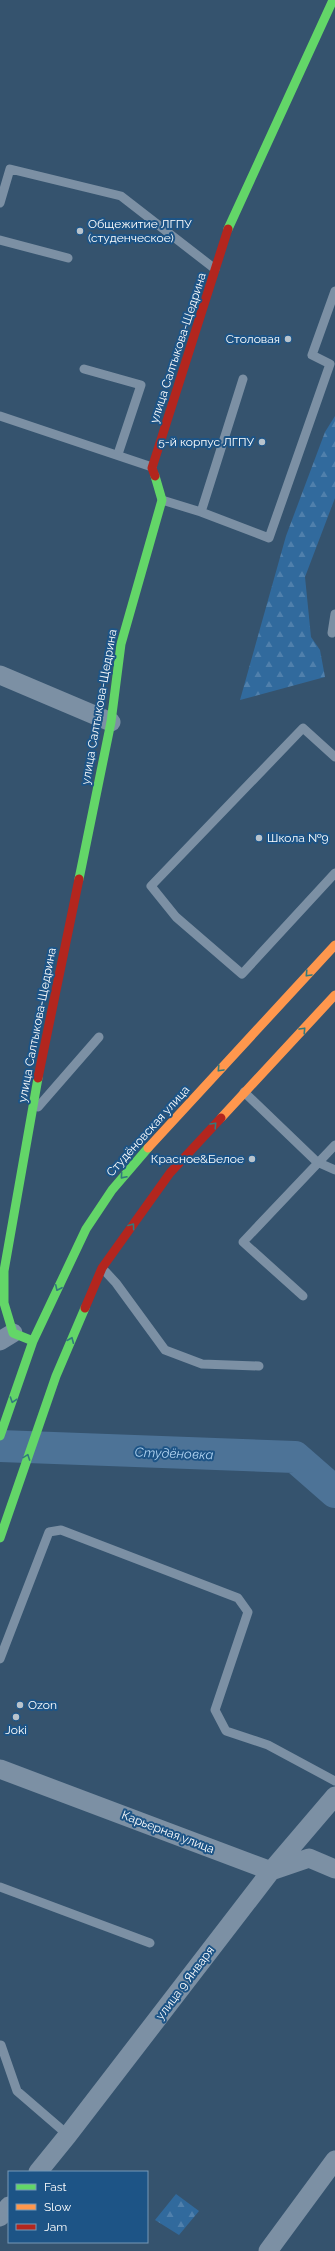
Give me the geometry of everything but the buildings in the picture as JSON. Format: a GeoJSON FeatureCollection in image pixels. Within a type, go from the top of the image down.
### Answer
{"type":"FeatureCollection","features":[{"type":"Feature","properties":{"kind":"street","name":"улица Салтыкова-Щедрина"},"geometry":{"type":"LineString","coordinates":[[152,468],[230,222],[333,0]]}},
{"type":"Feature","properties":{"kind":"street"},"geometry":{"type":"LineString","coordinates":[[152,468],[162,500]]}},
{"type":"Feature","properties":{"kind":"street","name":"улица Салтыкова-Щедрина"},"geometry":{"type":"LineString","coordinates":[[33,1341],[7,1337],[4,1303],[4,1271],[31,1115],[111,722],[121,644],[162,500]]}},
{"type":"Feature","properties":{"kind":"street"},"geometry":{"type":"LineString","coordinates":[[0,675],[111,722]]}},
{"type":"Feature","properties":{"kind":"street","name":"Студёновская улица"},"geometry":{"type":"LineString","coordinates":[[0,1436],[33,1341],[86,1229],[112,1190],[156,1138],[335,945]]}},
{"type":"Feature","properties":{"kind":"street"},"geometry":{"type":"LineString","coordinates":[[0,1538],[56,1376],[102,1268],[170,1173],[335,995]]}},
{"type":"Feature","properties":{"kind":"street","name":"Карьерная улица"},"geometry":{"type":"LineString","coordinates":[[0,1769],[271,1870]]}},
{"type":"Feature","properties":{"kind":"street","name":"улица 9 Января"},"geometry":{"type":"LineString","coordinates":[[39,2171],[271,1870],[335,1796]]}},
{"type":"Feature","properties":{"kind":"street"},"geometry":{"type":"LineString","coordinates":[[271,1870],[309,1858],[335,1869]]}},
{"type":"Feature","properties":{"kind":"street"},"geometry":{"type":"LineString","coordinates":[[268,2251],[335,2160]]}},
{"type":"Feature","properties":{"kind":"street"},"geometry":{"type":"LineString","coordinates":[[0,2217],[8,2207]]}},
{"type":"Feature","properties":{"kind":"lane"},"geometry":{"type":"LineString","coordinates":[[0,203],[10,169],[121,196],[216,270]]}},
{"type":"Feature","properties":{"kind":"lane"},"geometry":{"type":"LineString","coordinates":[[0,240],[68,258]]}},
{"type":"Feature","properties":{"kind":"lane"},"geometry":{"type":"LineString","coordinates":[[162,500],[201,512],[269,538],[330,364],[312,355],[335,291]]}},
{"type":"Feature","properties":{"kind":"lane"},"geometry":{"type":"LineString","coordinates":[[84,369],[141,385],[118,454]]}},
{"type":"Feature","properties":{"kind":"lane"},"geometry":{"type":"LineString","coordinates":[[201,512],[242,379]]}},
{"type":"Feature","properties":{"kind":"lane"},"geometry":{"type":"LineString","coordinates":[[0,416],[118,454],[152,468]]}},
{"type":"Feature","properties":{"kind":"lane"},"geometry":{"type":"LineString","coordinates":[[332,633],[335,614]]}},
{"type":"Feature","properties":{"kind":"lane"},"geometry":{"type":"LineString","coordinates":[[335,757],[303,728],[151,886],[176,917],[242,974],[335,873]]}},
{"type":"Feature","properties":{"kind":"lane"},"geometry":{"type":"LineString","coordinates":[[31,1115],[99,1037]]}},
{"type":"Feature","properties":{"kind":"lane"},"geometry":{"type":"LineString","coordinates":[[244,1092],[317,1162],[335,1170]]}},
{"type":"Feature","properties":{"kind":"lane"},"geometry":{"type":"LineString","coordinates":[[303,1296],[243,1242],[317,1162],[335,1145]]}},
{"type":"Feature","properties":{"kind":"lane"},"geometry":{"type":"LineString","coordinates":[[102,1268],[116,1283],[165,1350],[202,1364],[259,1366]]}},
{"type":"Feature","properties":{"kind":"lane"},"geometry":{"type":"LineString","coordinates":[[0,1659],[49,1532],[61,1530],[238,1598],[248,1612],[215,1710],[226,1731],[268,1745],[335,1781]]}},
{"type":"Feature","properties":{"kind":"lane"},"geometry":{"type":"LineString","coordinates":[[0,1887],[150,1943]]}},
{"type":"Feature","properties":{"kind":"lane"},"geometry":{"type":"LineString","coordinates":[[1,2045],[17,2091],[68,2135]]}},
{"type":"Feature","properties":{"kind":"green space"},"geometry":{"type":"Polygon","coordinates":[[[335,416],[335,498],[305,577],[311,637],[320,650],[325,677],[240,700],[286,536],[325,432],[335,416]]]}},
{"type":"Feature","properties":{"kind":"green space"},"geometry":{"type":"Polygon","coordinates":[[[176,2194],[199,2211],[179,2235],[155,2220],[176,2194]]]}},
{"type":"Feature","properties":{"kind":"waterway","name":"Студёновка"},"geometry":{"type":"LineString","coordinates":[[0,1446],[295,1457],[335,1492]]}},
{"type":"Feature","properties":{"kind":"traffic: fast"},"geometry":{"type":"LineString","coordinates":[[228,229],[333,0]]}},
{"type":"Feature","properties":{"kind":"traffic: fast"},"geometry":{"type":"LineString","coordinates":[[79,879],[111,722],[121,644],[162,500],[155,476]]}},
{"type":"Feature","properties":{"kind":"traffic: fast"},"geometry":{"type":"LineString","coordinates":[[33,1341],[13,1333],[4,1303],[4,1271],[38,1078]]}},
{"type":"Feature","properties":{"kind":"traffic: fast"},"geometry":{"type":"LineString","coordinates":[[0,1436],[33,1341],[86,1229],[112,1190],[148,1148]]}},
{"type":"Feature","properties":{"kind":"traffic: fast"},"geometry":{"type":"LineString","coordinates":[[0,1538],[56,1376],[85,1308]]}},
{"type":"Feature","properties":{"kind":"traffic: slow"},"geometry":{"type":"LineString","coordinates":[[148,1148],[335,945]]}},
{"type":"Feature","properties":{"kind":"traffic: slow"},"geometry":{"type":"LineString","coordinates":[[221,1118],[335,995]]}},
{"type":"Feature","properties":{"kind":"traffic: jam"},"geometry":{"type":"LineString","coordinates":[[155,476],[152,468],[228,229]]}},
{"type":"Feature","properties":{"kind":"traffic: jam"},"geometry":{"type":"LineString","coordinates":[[38,1078],[79,879]]}},
{"type":"Feature","properties":{"kind":"traffic: jam"},"geometry":{"type":"LineString","coordinates":[[85,1308],[102,1268],[170,1173],[221,1118]]}},
{"type":"Feature","properties":{"kind":"place","name":"Общежитие ЛГПУ (студенческое)"},"geometry":{"type":"Point","coordinates":[80,231]}},
{"type":"Feature","properties":{"kind":"place","name":"Столовая"},"geometry":{"type":"Point","coordinates":[288,339]}},
{"type":"Feature","properties":{"kind":"place","name":"5-й корпус ЛГПУ"},"geometry":{"type":"Point","coordinates":[262,442]}},
{"type":"Feature","properties":{"kind":"place","name":"Школа №9"},"geometry":{"type":"Point","coordinates":[259,838]}},
{"type":"Feature","properties":{"kind":"place","name":"Красное&Белое"},"geometry":{"type":"Point","coordinates":[252,1159]}},
{"type":"Feature","properties":{"kind":"place","name":"Ozon"},"geometry":{"type":"Point","coordinates":[20,1705]}},
{"type":"Feature","properties":{"kind":"place","name":"Joki"},"geometry":{"type":"Point","coordinates":[16,1717]}}]}
